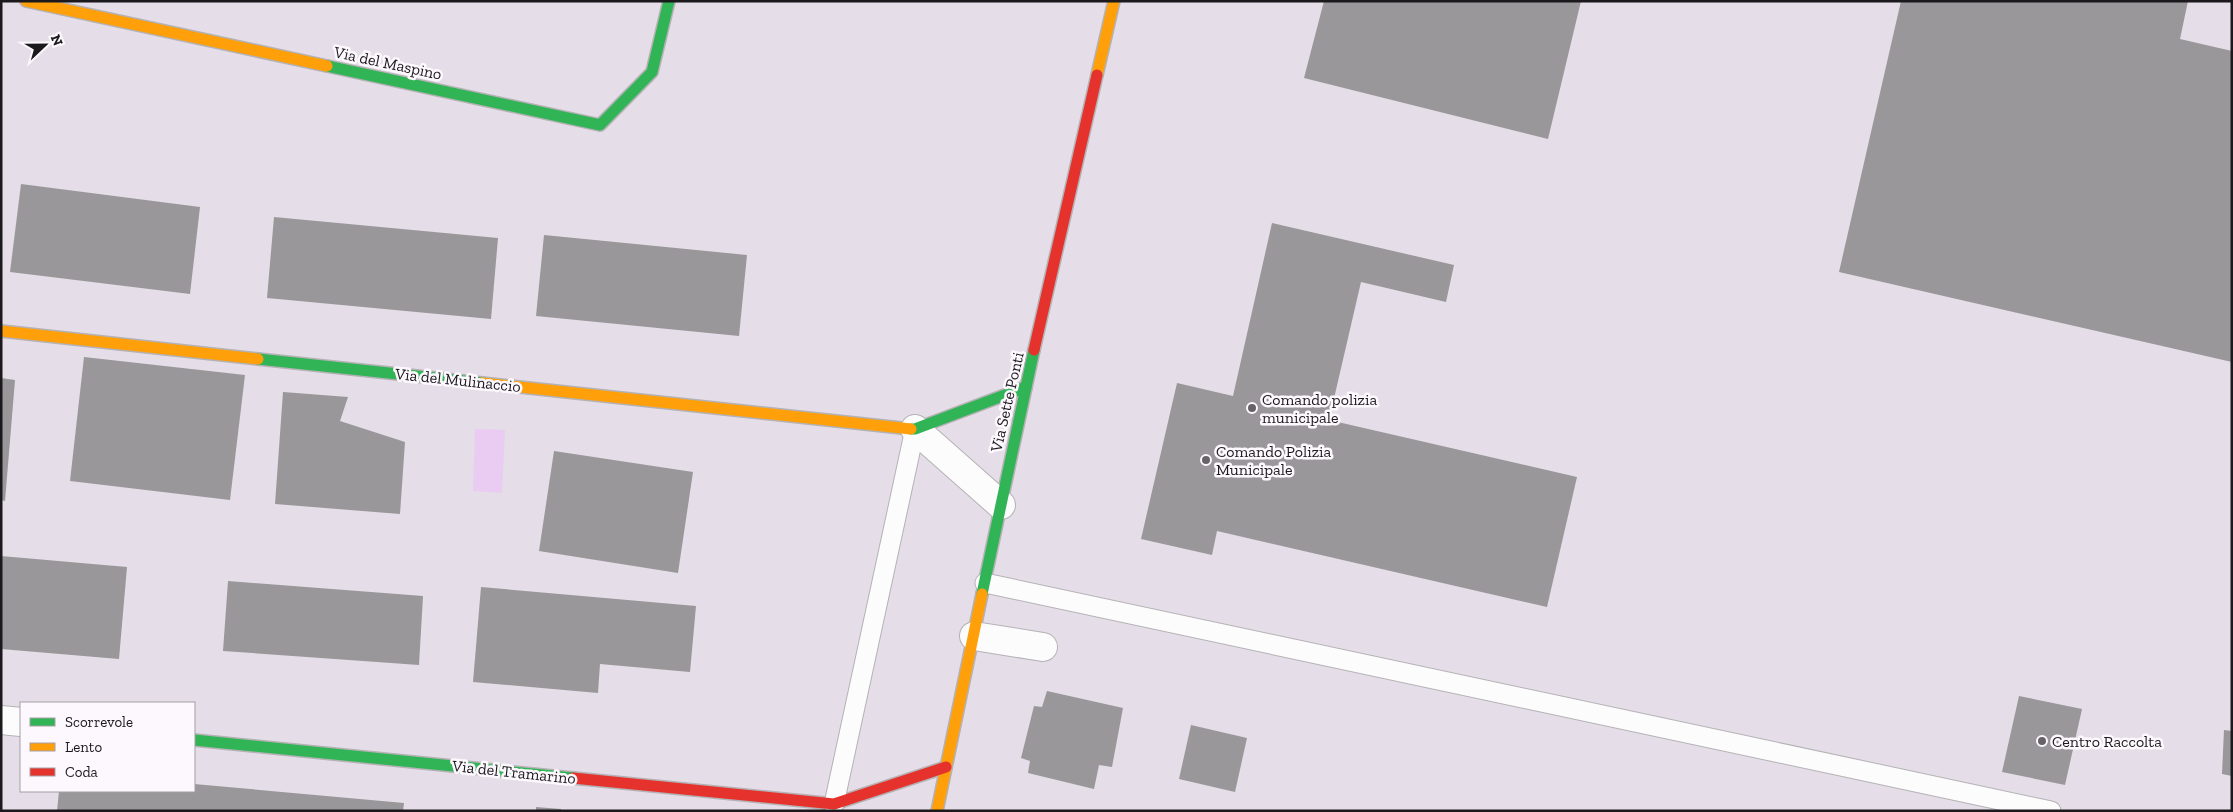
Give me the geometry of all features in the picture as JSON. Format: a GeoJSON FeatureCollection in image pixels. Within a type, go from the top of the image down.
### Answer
{"type":"FeatureCollection","features":[{"type":"Feature","properties":{"kind":"street","name":"Via del Maspino"},"geometry":{"type":"LineString","coordinates":[[26,1],[600,125],[652,72],[669,1]]}},
{"type":"Feature","properties":{"kind":"street","name":"Via Sette Ponti"},"geometry":{"type":"LineString","coordinates":[[937,811],[1026,387],[1114,1]]}},
{"type":"Feature","properties":{"kind":"street","name":"Via del Mulinaccio"},"geometry":{"type":"LineString","coordinates":[[1,330],[915,429],[1026,387]]}},
{"type":"Feature","properties":{"kind":"street"},"geometry":{"type":"LineString","coordinates":[[915,429],[1000,506]]}},
{"type":"Feature","properties":{"kind":"street"},"geometry":{"type":"LineString","coordinates":[[974,636],[1043,647]]}},
{"type":"Feature","properties":{"kind":"street"},"geometry":{"type":"LineString","coordinates":[[1,720],[20,722]]}},
{"type":"Feature","properties":{"kind":"street","name":"Via del Tramarino"},"geometry":{"type":"LineString","coordinates":[[195,740],[836,808],[946,767]]}},
{"type":"Feature","properties":{"kind":"lane"},"geometry":{"type":"LineString","coordinates":[[836,808],[915,429]]}},
{"type":"Feature","properties":{"kind":"lane"},"geometry":{"type":"LineString","coordinates":[[984,583],[2051,811]]}},
{"type":"Feature","properties":{"kind":"shaded area"},"geometry":{"type":"Polygon","coordinates":[[[1,1],[2232,1],[2232,811],[1,811],[1,1]]]}},
{"type":"Feature","properties":{"kind":"shaded area"},"geometry":{"type":"Polygon","coordinates":[[[475,429],[505,430],[502,493],[473,491],[475,429]]]}},
{"type":"Feature","properties":{"kind":"building"},"geometry":{"type":"Polygon","coordinates":[[[1324,1],[1581,1],[1548,139],[1304,78],[1324,1]]]}},
{"type":"Feature","properties":{"kind":"building"},"geometry":{"type":"Polygon","coordinates":[[[1901,1],[2188,1],[2180,39],[2232,51],[2232,362],[1839,272],[1901,1]]]}},
{"type":"Feature","properties":{"kind":"building"},"geometry":{"type":"Polygon","coordinates":[[[21,184],[200,207],[190,294],[10,272],[21,184]]]}},
{"type":"Feature","properties":{"kind":"building"},"geometry":{"type":"Polygon","coordinates":[[[274,217],[498,238],[491,319],[267,298],[274,217]]]}},
{"type":"Feature","properties":{"kind":"building","name":"Comando polizia municipale"},"geometry":{"type":"Polygon","coordinates":[[[1272,223],[1454,265],[1446,302],[1361,282],[1329,420],[1577,477],[1547,607],[1217,531],[1212,555],[1141,539],[1177,383],[1233,396],[1272,223]]]}},
{"type":"Feature","properties":{"kind":"building"},"geometry":{"type":"Polygon","coordinates":[[[544,235],[747,255],[739,336],[536,316],[544,235]]]}},
{"type":"Feature","properties":{"kind":"building"},"geometry":{"type":"Polygon","coordinates":[[[84,357],[245,375],[230,500],[70,481],[84,357]]]}},
{"type":"Feature","properties":{"kind":"building"},"geometry":{"type":"Polygon","coordinates":[[[1,378],[15,380],[5,501],[1,500],[1,378]]]}},
{"type":"Feature","properties":{"kind":"building"},"geometry":{"type":"Polygon","coordinates":[[[283,392],[348,397],[340,421],[405,442],[400,514],[275,504],[283,392]]]}},
{"type":"Feature","properties":{"kind":"building"},"geometry":{"type":"Polygon","coordinates":[[[554,451],[693,472],[678,573],[539,551],[554,451]]]}},
{"type":"Feature","properties":{"kind":"building"},"geometry":{"type":"Polygon","coordinates":[[[1,556],[127,567],[119,659],[1,649],[1,556]]]}},
{"type":"Feature","properties":{"kind":"building"},"geometry":{"type":"Polygon","coordinates":[[[228,581],[423,596],[419,665],[223,651],[228,581]]]}},
{"type":"Feature","properties":{"kind":"building"},"geometry":{"type":"Polygon","coordinates":[[[481,587],[696,606],[690,672],[600,664],[598,693],[473,682],[481,587]]]}},
{"type":"Feature","properties":{"kind":"building"},"geometry":{"type":"Polygon","coordinates":[[[1047,691],[1123,708],[1112,767],[1099,765],[1094,789],[1028,773],[1030,761],[1021,758],[1034,706],[1042,707],[1047,691]]]}},
{"type":"Feature","properties":{"kind":"building","name":"Centro Raccolta"},"geometry":{"type":"Polygon","coordinates":[[[2019,696],[2082,709],[2065,785],[2002,772],[2019,696]]]}},
{"type":"Feature","properties":{"kind":"building"},"geometry":{"type":"Polygon","coordinates":[[[1191,725],[1247,738],[1235,792],[1179,779],[1191,725]]]}},
{"type":"Feature","properties":{"kind":"building"},"geometry":{"type":"Polygon","coordinates":[[[2224,730],[2232,731],[2232,776],[2222,774],[2224,730]]]}},
{"type":"Feature","properties":{"kind":"building"},"geometry":{"type":"Polygon","coordinates":[[[195,784],[404,803],[403,811],[57,811],[59,792],[195,792],[195,784]]]}},
{"type":"Feature","properties":{"kind":"building"},"geometry":{"type":"Polygon","coordinates":[[[536,807],[561,809],[561,811],[536,811],[536,807]]]}},
{"type":"Feature","properties":{"kind":"traffic: fast"},"geometry":{"type":"LineString","coordinates":[[327,66],[600,125],[652,72],[669,1]]}},
{"type":"Feature","properties":{"kind":"traffic: fast"},"geometry":{"type":"LineString","coordinates":[[982,594],[1034,350]]}},
{"type":"Feature","properties":{"kind":"traffic: fast"},"geometry":{"type":"LineString","coordinates":[[258,359],[482,383]]}},
{"type":"Feature","properties":{"kind":"traffic: fast"},"geometry":{"type":"LineString","coordinates":[[911,429],[1026,387]]}},
{"type":"Feature","properties":{"kind":"traffic: fast"},"geometry":{"type":"LineString","coordinates":[[195,740],[573,778]]}},
{"type":"Feature","properties":{"kind":"traffic: slow"},"geometry":{"type":"LineString","coordinates":[[26,1],[327,66]]}},
{"type":"Feature","properties":{"kind":"traffic: slow"},"geometry":{"type":"LineString","coordinates":[[1097,75],[1114,1]]}},
{"type":"Feature","properties":{"kind":"traffic: slow"},"geometry":{"type":"LineString","coordinates":[[1,331],[258,359]]}},
{"type":"Feature","properties":{"kind":"traffic: slow"},"geometry":{"type":"LineString","coordinates":[[482,383],[911,429]]}},
{"type":"Feature","properties":{"kind":"traffic: slow"},"geometry":{"type":"LineString","coordinates":[[937,811],[982,594]]}},
{"type":"Feature","properties":{"kind":"traffic: jam"},"geometry":{"type":"LineString","coordinates":[[1034,350],[1097,75]]}},
{"type":"Feature","properties":{"kind":"traffic: jam"},"geometry":{"type":"LineString","coordinates":[[573,778],[834,804],[946,767]]}},
{"type":"Feature","properties":{"kind":"place","name":"Comando polizia municipale"},"geometry":{"type":"Point","coordinates":[1252,408]}},
{"type":"Feature","properties":{"kind":"place","name":"Comando Polizia Municipale"},"geometry":{"type":"Point","coordinates":[1206,460]}},
{"type":"Feature","properties":{"kind":"place","name":"Centro Raccolta"},"geometry":{"type":"Point","coordinates":[2042,741]}}]}
